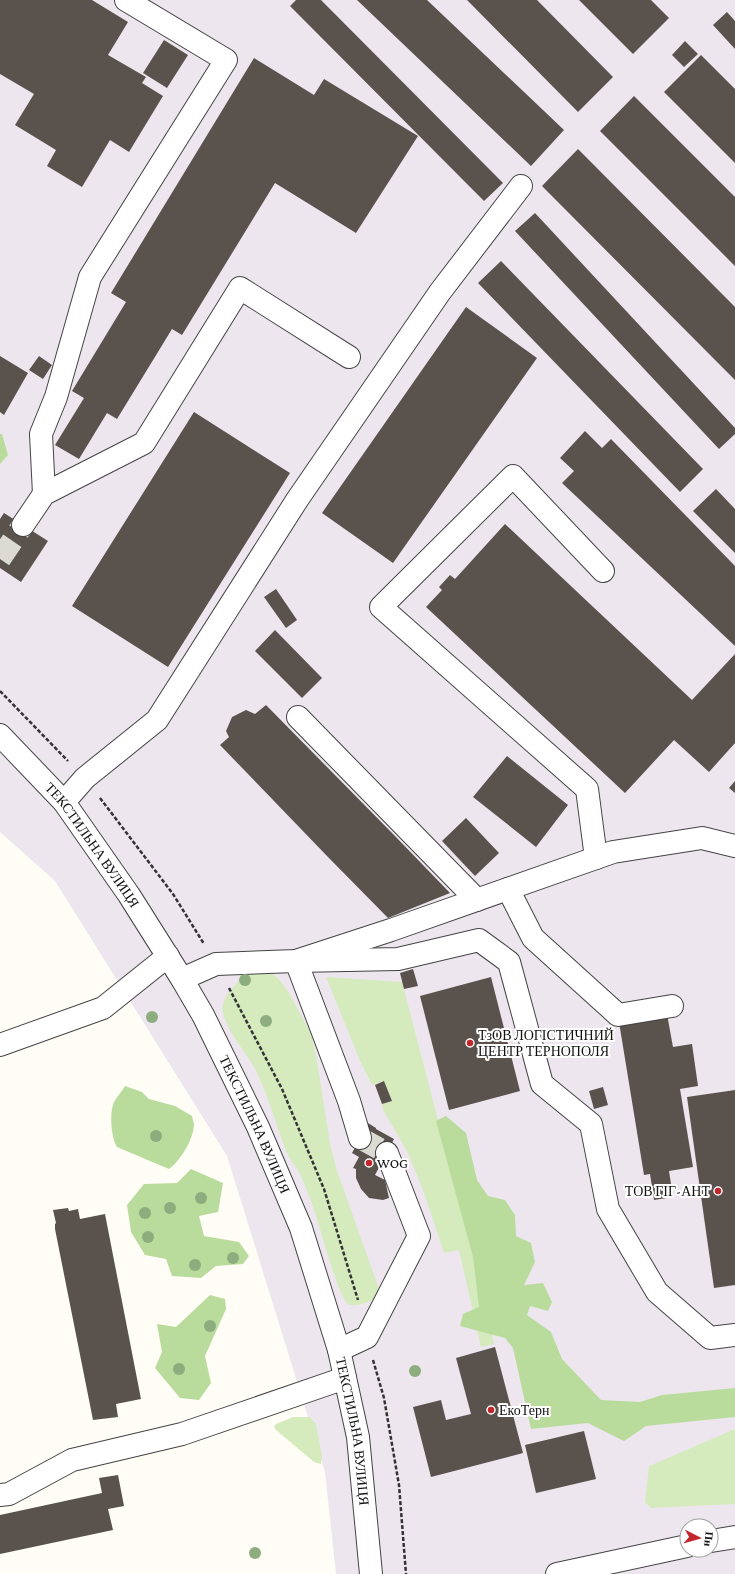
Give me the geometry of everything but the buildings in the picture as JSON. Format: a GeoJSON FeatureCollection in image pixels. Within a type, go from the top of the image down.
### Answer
{"type":"FeatureCollection","features":[{"type":"Feature","properties":{"kind":"street"},"geometry":{"type":"LineString","coordinates":[[44,494],[41,434],[56,396],[90,277],[226,60],[126,0]]}},
{"type":"Feature","properties":{"kind":"street"},"geometry":{"type":"LineString","coordinates":[[64,802],[85,778],[157,720],[302,494],[440,292],[521,186]]}},
{"type":"Feature","properties":{"kind":"street"},"geometry":{"type":"LineString","coordinates":[[23,525],[44,494],[144,442],[240,288],[349,357]]}},
{"type":"Feature","properties":{"kind":"street"},"geometry":{"type":"LineString","coordinates":[[596,858],[587,789],[380,607],[513,476],[603,571]]}},
{"type":"Feature","properties":{"kind":"street"},"geometry":{"type":"LineString","coordinates":[[298,717],[477,900]]}},
{"type":"Feature","properties":{"kind":"street","name":"ТЕКСТИЛЬНА ВУЛИЦЯ"},"geometry":{"type":"LineString","coordinates":[[0,735],[64,802],[129,895],[203,1015],[258,1126],[298,1221],[339,1350],[358,1437],[371,1574]]}},
{"type":"Feature","properties":{"kind":"street"},"geometry":{"type":"LineString","coordinates":[[296,961],[613,852],[702,838],[735,846]]}},
{"type":"Feature","properties":{"kind":"street"},"geometry":{"type":"LineString","coordinates":[[508,889],[533,938],[618,1015],[672,1006]]}},
{"type":"Feature","properties":{"kind":"street"},"geometry":{"type":"LineString","coordinates":[[182,979],[216,964],[398,959],[479,940],[509,962],[542,1084],[591,1124],[608,1209],[657,1292],[710,1338],[735,1335]]}},
{"type":"Feature","properties":{"kind":"street"},"geometry":{"type":"LineString","coordinates":[[0,1045],[103,1008],[168,956]]}},
{"type":"Feature","properties":{"kind":"street"},"geometry":{"type":"LineString","coordinates":[[296,961],[349,1101],[360,1138]]}},
{"type":"Feature","properties":{"kind":"street"},"geometry":{"type":"LineString","coordinates":[[339,1350],[367,1336],[419,1236],[387,1152]]}},
{"type":"Feature","properties":{"kind":"street"},"geometry":{"type":"LineString","coordinates":[[0,1495],[9,1494],[72,1460],[182,1434],[345,1378]]}},
{"type":"Feature","properties":{"kind":"street"},"geometry":{"type":"LineString","coordinates":[[719,1540],[735,1537]]}},
{"type":"Feature","properties":{"kind":"street"},"geometry":{"type":"LineString","coordinates":[[557,1574],[679,1548]]}},
{"type":"Feature","properties":{"kind":"path"},"geometry":{"type":"LineString","coordinates":[[0,691],[85,778],[173,894],[216,964]]}},
{"type":"Feature","properties":{"kind":"shaded area"},"geometry":{"type":"Polygon","coordinates":[[[0,0],[735,0],[735,1574],[336,1574],[325,1472],[227,1156],[55,881],[0,832],[0,0]]]}},
{"type":"Feature","properties":{"kind":"green space"},"geometry":{"type":"Polygon","coordinates":[[[0,434],[2,434],[8,455],[0,464],[0,434]]]}},
{"type":"Feature","properties":{"kind":"green space"},"geometry":{"type":"Polygon","coordinates":[[[271,973],[279,979],[289,993],[311,1033],[330,1144],[337,1171],[379,1289],[377,1298],[363,1304],[351,1305],[344,1299],[335,1277],[310,1198],[297,1168],[287,1153],[261,1081],[225,1021],[222,1008],[223,1003],[244,975],[271,973]]]}},
{"type":"Feature","properties":{"kind":"green space"},"geometry":{"type":"Polygon","coordinates":[[[326,977],[402,982],[486,1303],[494,1344],[481,1347],[459,1250],[444,1253],[424,1193],[408,1153],[383,1110],[382,1104],[392,1101],[384,1081],[372,1085],[360,1061],[326,977]]]}},
{"type":"Feature","properties":{"kind":"green space"},"geometry":{"type":"Polygon","coordinates":[[[125,1086],[142,1092],[149,1099],[175,1106],[192,1116],[194,1125],[189,1143],[178,1160],[169,1169],[117,1147],[112,1131],[112,1107],[125,1086]]]}},
{"type":"Feature","properties":{"kind":"green space"},"geometry":{"type":"Polygon","coordinates":[[[446,1116],[466,1133],[477,1180],[488,1196],[505,1200],[515,1215],[516,1236],[531,1243],[535,1262],[524,1285],[543,1283],[552,1302],[548,1311],[530,1306],[527,1315],[551,1332],[562,1359],[601,1400],[640,1402],[662,1395],[735,1388],[735,1417],[646,1426],[624,1441],[588,1423],[531,1429],[513,1348],[505,1338],[460,1326],[463,1314],[479,1307],[473,1257],[436,1121],[446,1116]]]}},
{"type":"Feature","properties":{"kind":"green space"},"geometry":{"type":"Polygon","coordinates":[[[191,1169],[223,1183],[218,1212],[199,1216],[204,1236],[239,1242],[249,1256],[243,1264],[216,1266],[201,1278],[172,1276],[166,1259],[145,1255],[131,1232],[127,1205],[144,1184],[177,1183],[191,1169]]]}},
{"type":"Feature","properties":{"kind":"green space"},"geometry":{"type":"Polygon","coordinates":[[[210,1295],[225,1299],[226,1309],[205,1356],[211,1383],[199,1400],[180,1398],[155,1368],[162,1352],[157,1324],[176,1327],[210,1295]]]}},
{"type":"Feature","properties":{"kind":"green space"},"geometry":{"type":"Polygon","coordinates":[[[293,1417],[310,1417],[316,1424],[322,1456],[321,1464],[314,1462],[274,1427],[276,1424],[293,1417]]]}},
{"type":"Feature","properties":{"kind":"green space"},"geometry":{"type":"Polygon","coordinates":[[[735,1429],[735,1504],[651,1508],[645,1502],[649,1466],[735,1429]]]}},
{"type":"Feature","properties":{"kind":"tunnel"},"geometry":{"type":"LineString","coordinates":[[0,559],[23,525]]}},
{"type":"Feature","properties":{"kind":"tunnel"},"geometry":{"type":"LineString","coordinates":[[360,1138],[387,1153]]}},
{"type":"Feature","properties":{"kind":"place","name":"ТзОВ ЛОГІСТИЧНИЙ ЦЕНТР ТЕРНОПОЛЯ"},"geometry":{"type":"Point","coordinates":[470,1043]}},
{"type":"Feature","properties":{"kind":"place","name":"WOG"},"geometry":{"type":"Point","coordinates":[369,1163]}},
{"type":"Feature","properties":{"kind":"place","name":"ТОВ ГІГ-АНТ"},"geometry":{"type":"Point","coordinates":[718,1191]}},
{"type":"Feature","properties":{"kind":"place","name":"ЕкоТерн"},"geometry":{"type":"Point","coordinates":[491,1410]}}]}
